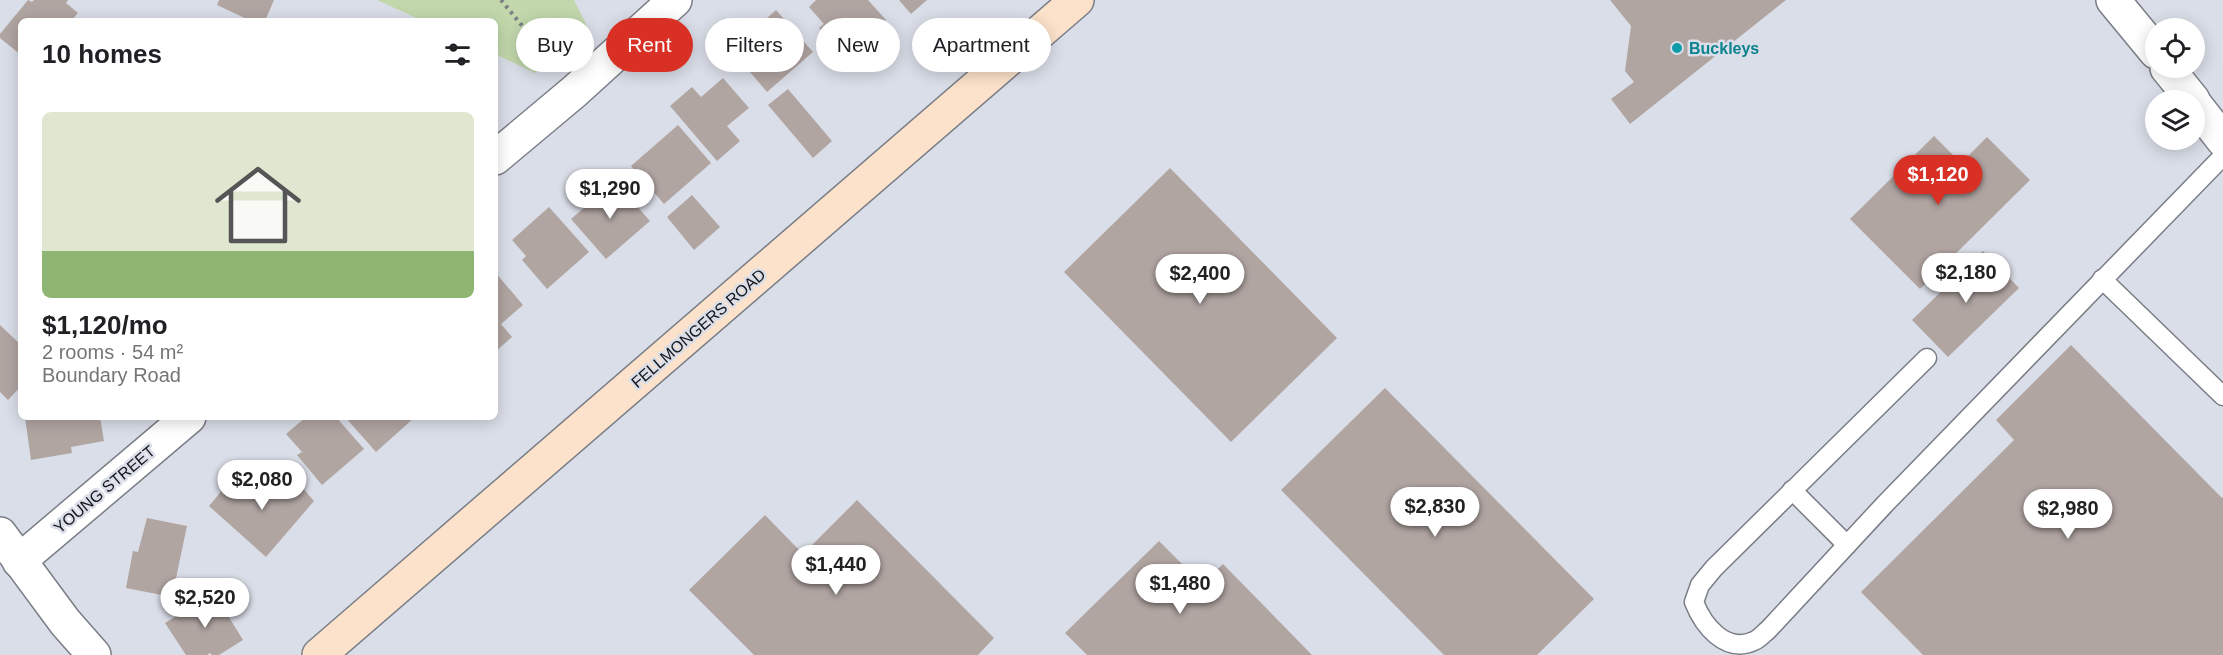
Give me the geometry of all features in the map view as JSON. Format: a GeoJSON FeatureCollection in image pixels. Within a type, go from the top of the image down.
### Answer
{"type":"FeatureCollection","features":[{"type":"Feature","properties":{"kind":"main road","name":"FELLMONGERS ROAD"},"geometry":{"type":"LineString","coordinates":[[319,655],[1077,0]]}},
{"type":"Feature","properties":{"kind":"street"},"geometry":{"type":"LineString","coordinates":[[498,155],[575,91],[675,0]]}},
{"type":"Feature","properties":{"kind":"street"},"geometry":{"type":"LineString","coordinates":[[2113,0],[2145,39]]}},
{"type":"Feature","properties":{"kind":"street"},"geometry":{"type":"LineString","coordinates":[[2175,78],[2184,90]]}},
{"type":"Feature","properties":{"kind":"street"},"geometry":{"type":"LineString","coordinates":[[2205,116],[2223,140]]}},
{"type":"Feature","properties":{"kind":"street","name":"YOUNG STREET"},"geometry":{"type":"LineString","coordinates":[[19,561],[185,420]]}},
{"type":"Feature","properties":{"kind":"street"},"geometry":{"type":"LineString","coordinates":[[0,534],[65,622],[94,655]]}},
{"type":"Feature","properties":{"kind":"lane"},"geometry":{"type":"LineString","coordinates":[[1927,358],[1714,568],[1700,585],[1694,602],[1700,618],[1720,639],[1735,645],[1754,641],[1768,630],[2102,279],[2223,156]]}},
{"type":"Feature","properties":{"kind":"lane"},"geometry":{"type":"LineString","coordinates":[[2102,279],[2223,396]]}},
{"type":"Feature","properties":{"kind":"lane"},"geometry":{"type":"LineString","coordinates":[[1792,490],[1847,545]]}},
{"type":"Feature","properties":{"kind":"path"},"geometry":{"type":"LineString","coordinates":[[501,0],[516,18]]}},
{"type":"Feature","properties":{"kind":"green space"},"geometry":{"type":"Polygon","coordinates":[[[377,0],[574,0],[583,18],[516,18],[516,64],[498,55],[498,18],[416,18],[377,0]]]}},
{"type":"Feature","properties":{"kind":"building"},"geometry":{"type":"Polygon","coordinates":[[[28,0],[32,2],[34,0],[68,0],[66,3],[78,13],[74,18],[18,18],[18,53],[0,38],[0,34],[28,0]]]}},
{"type":"Feature","properties":{"kind":"building"},"geometry":{"type":"Polygon","coordinates":[[[219,0],[274,0],[266,18],[245,18],[217,5],[219,0]]]}},
{"type":"Feature","properties":{"kind":"building"},"geometry":{"type":"Polygon","coordinates":[[[816,0],[868,0],[884,18],[819,18],[809,7],[816,0]]]}},
{"type":"Feature","properties":{"kind":"building"},"geometry":{"type":"Polygon","coordinates":[[[899,0],[927,0],[911,14],[899,0]]]}},
{"type":"Feature","properties":{"kind":"building","name":"Buckleys"},"geometry":{"type":"Polygon","coordinates":[[[1610,0],[1786,0],[1630,124],[1611,99],[1634,82],[1625,71],[1631,26],[1610,0]]]}},
{"type":"Feature","properties":{"kind":"building"},"geometry":{"type":"Polygon","coordinates":[[[776,10],[783,18],[767,18],[776,10]]]}},
{"type":"Feature","properties":{"kind":"building"},"geometry":{"type":"Polygon","coordinates":[[[804,42],[813,52],[804,60],[804,42]]]}},
{"type":"Feature","properties":{"kind":"building"},"geometry":{"type":"Polygon","coordinates":[[[750,72],[790,72],[767,92],[750,72]]]}},
{"type":"Feature","properties":{"kind":"building"},"geometry":{"type":"Polygon","coordinates":[[[723,78],[749,108],[727,126],[740,141],[717,161],[670,106],[692,87],[701,97],[723,78]]]}},
{"type":"Feature","properties":{"kind":"building"},"geometry":{"type":"Polygon","coordinates":[[[788,89],[832,141],[813,158],[768,105],[788,89]]]}},
{"type":"Feature","properties":{"kind":"building"},"geometry":{"type":"Polygon","coordinates":[[[678,125],[711,163],[664,204],[631,166],[678,125]]]}},
{"type":"Feature","properties":{"kind":"building"},"geometry":{"type":"Polygon","coordinates":[[[1934,136],[1961,163],[1987,137],[2030,180],[1920,289],[1850,219],[1934,136]]]}},
{"type":"Feature","properties":{"kind":"building"},"geometry":{"type":"Polygon","coordinates":[[[1170,168],[1337,338],[1231,442],[1064,272],[1170,168]]]}},
{"type":"Feature","properties":{"kind":"building"},"geometry":{"type":"Polygon","coordinates":[[[615,181],[650,221],[606,259],[571,219],[615,181]]]}},
{"type":"Feature","properties":{"kind":"building"},"geometry":{"type":"Polygon","coordinates":[[[692,195],[720,227],[694,250],[667,217],[692,195]]]}},
{"type":"Feature","properties":{"kind":"building"},"geometry":{"type":"Polygon","coordinates":[[[549,207],[589,252],[547,289],[522,260],[526,256],[512,240],[549,207]]]}},
{"type":"Feature","properties":{"kind":"building"},"geometry":{"type":"Polygon","coordinates":[[[1983,251],[2019,288],[1948,357],[1912,320],[1983,251]]]}},
{"type":"Feature","properties":{"kind":"building"},"geometry":{"type":"Polygon","coordinates":[[[498,276],[523,305],[501,324],[512,337],[498,349],[498,276]]]}},
{"type":"Feature","properties":{"kind":"building"},"geometry":{"type":"Polygon","coordinates":[[[0,325],[18,342],[18,389],[8,400],[0,392],[0,325]]]}},
{"type":"Feature","properties":{"kind":"building"},"geometry":{"type":"Polygon","coordinates":[[[2071,345],[2223,497],[2223,655],[1923,655],[1861,592],[2014,440],[1996,420],[2071,345]]]}},
{"type":"Feature","properties":{"kind":"building"},"geometry":{"type":"Polygon","coordinates":[[[1385,388],[1594,599],[1537,655],[1444,655],[1281,490],[1385,388]]]}},
{"type":"Feature","properties":{"kind":"building"},"geometry":{"type":"Polygon","coordinates":[[[25,420],[100,420],[104,441],[71,447],[72,453],[31,460],[25,420]]]}},
{"type":"Feature","properties":{"kind":"building"},"geometry":{"type":"Polygon","coordinates":[[[302,420],[339,420],[364,449],[322,485],[297,455],[302,452],[286,434],[302,420]]]}},
{"type":"Feature","properties":{"kind":"building"},"geometry":{"type":"Polygon","coordinates":[[[348,420],[412,420],[376,452],[348,420]]]}},
{"type":"Feature","properties":{"kind":"building"},"geometry":{"type":"Polygon","coordinates":[[[260,469],[292,496],[301,486],[314,501],[266,557],[209,506],[228,483],[240,493],[260,469]]]}},
{"type":"Feature","properties":{"kind":"building"},"geometry":{"type":"Polygon","coordinates":[[[857,500],[994,638],[978,655],[754,655],[689,590],[765,515],[803,554],[857,500]]]}},
{"type":"Feature","properties":{"kind":"building"},"geometry":{"type":"Polygon","coordinates":[[[147,518],[187,526],[172,597],[126,588],[133,551],[138,552],[147,518]]]}},
{"type":"Feature","properties":{"kind":"building"},"geometry":{"type":"Polygon","coordinates":[[[1159,541],[1202,584],[1223,564],[1312,655],[1087,655],[1065,633],[1159,541]]]}},
{"type":"Feature","properties":{"kind":"building"},"geometry":{"type":"Polygon","coordinates":[[[214,593],[243,640],[219,655],[210,653],[186,655],[165,623],[214,593]]]}},
{"type":"Feature","properties":{"kind":"place","name":"Buckleys"},"geometry":{"type":"Point","coordinates":[1677,48]}}]}
